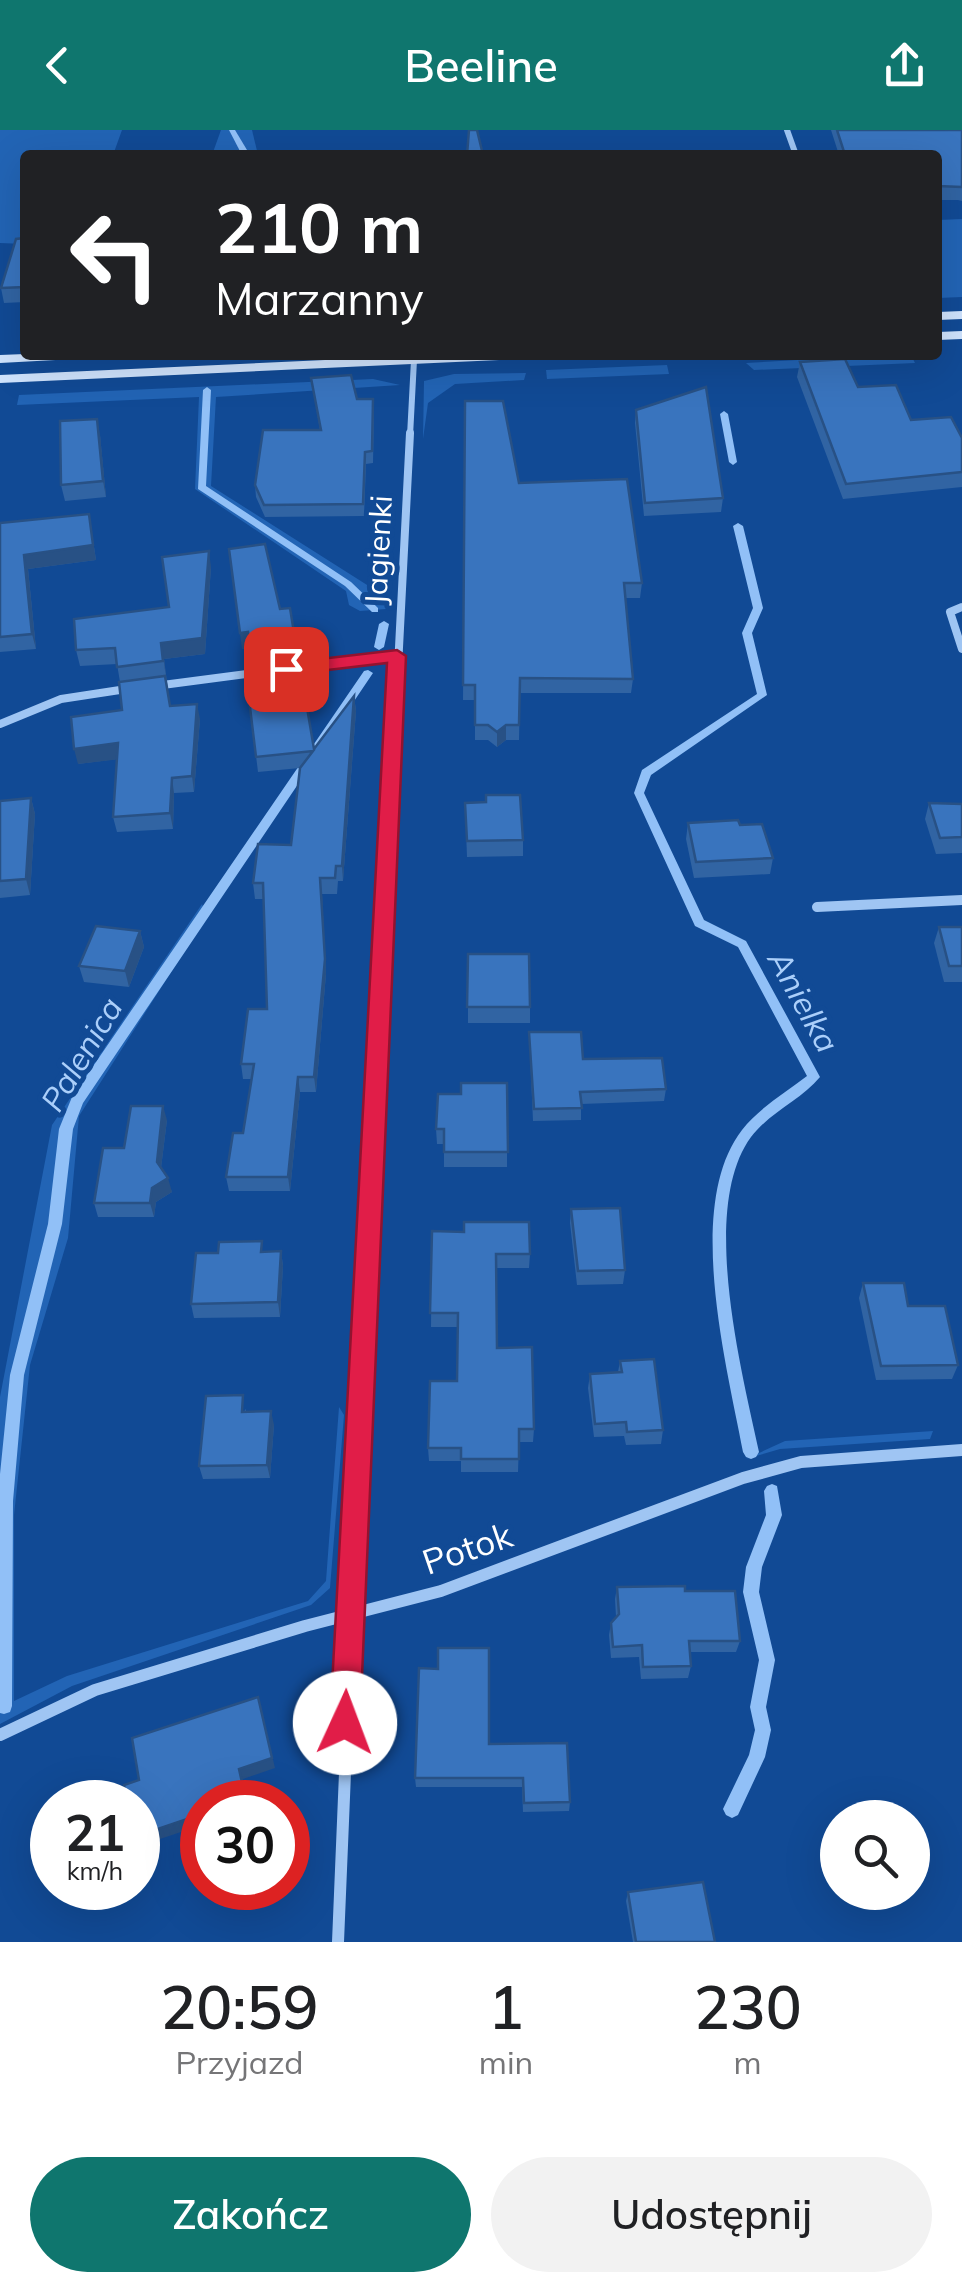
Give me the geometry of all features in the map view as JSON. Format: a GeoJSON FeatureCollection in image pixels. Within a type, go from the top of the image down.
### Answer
{"type":"FeatureCollection","features":[{"type":"Feature","properties":{"kind":"main road"},"geometry":{"type":"LineString","coordinates":[[0,379],[414,360]]}},
{"type":"Feature","properties":{"kind":"street","name":"Jagienki"},"geometry":{"type":"LineString","coordinates":[[338,1942],[348,1614],[414,360]]}},
{"type":"Feature","properties":{"kind":"street"},"geometry":{"type":"LineString","coordinates":[[962,607],[950,612],[950,618],[962,648]]}},
{"type":"Feature","properties":{"kind":"street"},"geometry":{"type":"LineString","coordinates":[[0,724],[76,696],[397,656]]}},
{"type":"Feature","properties":{"kind":"street"},"geometry":{"type":"LineString","coordinates":[[816,907],[962,900]]}},
{"type":"Feature","properties":{"kind":"street","name":"Potok"},"geometry":{"type":"LineString","coordinates":[[0,1735],[95,1690],[348,1614],[440,1591],[743,1478],[787,1466],[962,1450]]}},
{"type":"Feature","properties":{"kind":"shaded area"},"geometry":{"type":"Polygon","coordinates":[[[0,130],[122,130],[115,150],[20,150],[20,244],[0,243],[0,130]]]}},
{"type":"Feature","properties":{"kind":"shaded area"},"geometry":{"type":"Polygon","coordinates":[[[221,130],[252,130],[257,150],[214,150],[221,130]]]}},
{"type":"Feature","properties":{"kind":"shaded area"},"geometry":{"type":"Polygon","coordinates":[[[962,219],[962,297],[942,298],[942,220],[962,219]]]}},
{"type":"Feature","properties":{"kind":"shaded area"},"geometry":{"type":"Polygon","coordinates":[[[914,360],[915,363],[754,370],[746,363],[914,360]]]}},
{"type":"Feature","properties":{"kind":"shaded area"},"geometry":{"type":"Polygon","coordinates":[[[667,365],[669,374],[547,379],[546,370],[667,365]]]}},
{"type":"Feature","properties":{"kind":"shaded area"},"geometry":{"type":"Polygon","coordinates":[[[526,373],[524,380],[455,384],[428,403],[423,439],[424,381],[454,374],[526,373]]]}},
{"type":"Feature","properties":{"kind":"shaded area"},"geometry":{"type":"Polygon","coordinates":[[[373,379],[400,385],[216,397],[211,486],[386,597],[386,609],[360,611],[349,605],[346,591],[195,489],[199,397],[17,405],[19,395],[373,379]]]}},
{"type":"Feature","properties":{"kind":"shaded area"},"geometry":{"type":"Polygon","coordinates":[[[202,904],[207,916],[79,1116],[68,1238],[30,1365],[14,1515],[14,1701],[67,1676],[308,1601],[326,1581],[339,1407],[344,1415],[330,1588],[311,1605],[72,1686],[0,1724],[0,1397],[52,1125],[202,904]]]}},
{"type":"Feature","properties":{"kind":"shaded area"},"geometry":{"type":"Polygon","coordinates":[[[933,1431],[930,1439],[780,1449],[746,1459],[785,1441],[933,1431]]]}},
{"type":"Feature","properties":{"kind":"building"},"geometry":{"type":"Polygon","coordinates":[[[469,130],[477,130],[482,150],[467,150],[469,130]]]}},
{"type":"Feature","properties":{"kind":"building"},"geometry":{"type":"Polygon","coordinates":[[[837,130],[962,130],[962,187],[942,186],[942,150],[843,150],[837,130]]]}},
{"type":"Feature","properties":{"kind":"building"},"geometry":{"type":"Polygon","coordinates":[[[16,239],[20,239],[20,287],[1,288],[16,239]]]}},
{"type":"Feature","properties":{"kind":"building"},"geometry":{"type":"Polygon","coordinates":[[[845,360],[858,387],[896,385],[911,420],[951,417],[962,438],[962,472],[846,484],[800,362],[845,360]]]}},
{"type":"Feature","properties":{"kind":"building"},"geometry":{"type":"Polygon","coordinates":[[[351,375],[357,399],[373,399],[372,451],[365,452],[363,504],[264,505],[255,485],[263,430],[321,430],[311,378],[351,375]]]}},
{"type":"Feature","properties":{"kind":"building"},"geometry":{"type":"Polygon","coordinates":[[[706,387],[723,498],[645,503],[636,410],[706,387]]]}},
{"type":"Feature","properties":{"kind":"building"},"geometry":{"type":"Polygon","coordinates":[[[465,401],[503,401],[519,483],[627,479],[642,583],[624,583],[633,679],[520,678],[519,725],[506,725],[497,732],[488,725],[475,725],[475,685],[463,685],[465,401]]]}},
{"type":"Feature","properties":{"kind":"building"},"geometry":{"type":"Polygon","coordinates":[[[97,419],[103,481],[61,485],[60,421],[97,419]]]}},
{"type":"Feature","properties":{"kind":"building"},"geometry":{"type":"Polygon","coordinates":[[[89,514],[93,545],[24,555],[32,634],[0,637],[0,523],[89,514]]]}},
{"type":"Feature","properties":{"kind":"building"},"geometry":{"type":"Polygon","coordinates":[[[265,544],[280,609],[290,608],[296,645],[250,650],[248,632],[240,633],[229,549],[265,544]]]}},
{"type":"Feature","properties":{"kind":"building"},"geometry":{"type":"Polygon","coordinates":[[[209,551],[202,638],[161,643],[163,661],[117,667],[115,648],[76,650],[74,619],[169,607],[162,557],[209,551]]]}},
{"type":"Feature","properties":{"kind":"building"},"geometry":{"type":"Polygon","coordinates":[[[299,660],[314,749],[354,696],[342,866],[336,866],[335,878],[320,878],[325,959],[314,1077],[298,1077],[288,1177],[226,1177],[233,1133],[243,1133],[254,1064],[241,1064],[248,1009],[267,1009],[263,883],[253,883],[258,844],[291,845],[300,768],[313,751],[256,757],[249,699],[256,698],[252,666],[299,660]]]}},
{"type":"Feature","properties":{"kind":"building"},"geometry":{"type":"Polygon","coordinates":[[[165,676],[170,706],[197,704],[192,776],[172,778],[170,813],[113,817],[118,743],[74,749],[71,717],[122,710],[119,682],[165,676]]]}},
{"type":"Feature","properties":{"kind":"building"},"geometry":{"type":"Polygon","coordinates":[[[486,795],[520,795],[523,840],[467,841],[465,803],[486,802],[486,795]]]}},
{"type":"Feature","properties":{"kind":"building"},"geometry":{"type":"Polygon","coordinates":[[[31,798],[26,879],[0,881],[0,801],[31,798]]]}},
{"type":"Feature","properties":{"kind":"building"},"geometry":{"type":"Polygon","coordinates":[[[929,803],[962,804],[962,837],[940,838],[929,803]]]}},
{"type":"Feature","properties":{"kind":"building"},"geometry":{"type":"Polygon","coordinates":[[[738,820],[740,825],[762,824],[773,858],[696,862],[688,823],[738,820]]]}},
{"type":"Feature","properties":{"kind":"building"},"geometry":{"type":"Polygon","coordinates":[[[96,926],[140,931],[125,971],[79,966],[96,926]]]}},
{"type":"Feature","properties":{"kind":"building"},"geometry":{"type":"Polygon","coordinates":[[[939,927],[962,927],[962,966],[949,966],[939,927]]]}},
{"type":"Feature","properties":{"kind":"building"},"geometry":{"type":"Polygon","coordinates":[[[468,954],[529,954],[530,1007],[467,1007],[468,954]]]}},
{"type":"Feature","properties":{"kind":"building"},"geometry":{"type":"Polygon","coordinates":[[[529,1032],[581,1032],[583,1059],[662,1058],[666,1089],[580,1092],[582,1108],[534,1109],[529,1032]]]}},
{"type":"Feature","properties":{"kind":"building"},"geometry":{"type":"Polygon","coordinates":[[[461,1083],[507,1083],[508,1152],[444,1152],[444,1129],[436,1129],[438,1094],[461,1094],[461,1083]]]}},
{"type":"Feature","properties":{"kind":"building"},"geometry":{"type":"Polygon","coordinates":[[[131,1106],[163,1106],[157,1162],[168,1178],[152,1188],[150,1203],[94,1203],[103,1148],[124,1148],[131,1106]]]}},
{"type":"Feature","properties":{"kind":"building"},"geometry":{"type":"Polygon","coordinates":[[[620,1208],[625,1270],[578,1271],[571,1209],[620,1208]]]}},
{"type":"Feature","properties":{"kind":"building"},"geometry":{"type":"Polygon","coordinates":[[[464,1222],[529,1222],[530,1254],[496,1254],[497,1348],[532,1347],[534,1429],[519,1429],[519,1459],[461,1459],[461,1448],[428,1448],[430,1381],[457,1381],[458,1313],[430,1313],[432,1231],[464,1232],[464,1222]]]}},
{"type":"Feature","properties":{"kind":"building"},"geometry":{"type":"Polygon","coordinates":[[[262,1241],[261,1252],[281,1251],[278,1302],[191,1304],[196,1253],[218,1253],[219,1242],[262,1241]]]}},
{"type":"Feature","properties":{"kind":"building"},"geometry":{"type":"Polygon","coordinates":[[[863,1283],[904,1283],[908,1306],[945,1306],[958,1365],[881,1366],[863,1283]]]}},
{"type":"Feature","properties":{"kind":"building"},"geometry":{"type":"Polygon","coordinates":[[[654,1359],[663,1430],[627,1432],[626,1422],[595,1424],[590,1374],[622,1372],[620,1361],[654,1359]]]}},
{"type":"Feature","properties":{"kind":"building"},"geometry":{"type":"Polygon","coordinates":[[[243,1395],[242,1412],[271,1411],[267,1465],[199,1466],[206,1396],[243,1395]]]}},
{"type":"Feature","properties":{"kind":"building"},"geometry":{"type":"Polygon","coordinates":[[[685,1586],[685,1591],[735,1591],[740,1641],[689,1641],[691,1666],[643,1667],[642,1645],[613,1647],[611,1623],[619,1614],[617,1587],[685,1586]]]}},
{"type":"Feature","properties":{"kind":"building"},"geometry":{"type":"Polygon","coordinates":[[[438,1648],[489,1648],[489,1744],[567,1743],[570,1802],[524,1803],[523,1778],[415,1778],[419,1668],[438,1669],[438,1648]]]}},
{"type":"Feature","properties":{"kind":"building"},"geometry":{"type":"Polygon","coordinates":[[[258,1697],[272,1758],[239,1769],[241,1780],[180,1780],[180,1821],[160,1828],[160,1780],[139,1780],[132,1738],[258,1697]]]}},
{"type":"Feature","properties":{"kind":"building"},"geometry":{"type":"Polygon","coordinates":[[[703,1882],[715,1942],[636,1942],[628,1892],[703,1882]]]}},
{"type":"Feature","properties":{"kind":"waterway","name":"Palenica"},"geometry":{"type":"LineString","coordinates":[[232,130],[243,150]]}},
{"type":"Feature","properties":{"kind":"waterway","name":"Anielka"},"geometry":{"type":"LineString","coordinates":[[715,366],[716,372]]}},
{"type":"Feature","properties":{"kind":"waterway","name":"Palenica"},"geometry":{"type":"LineString","coordinates":[[207,390],[201,487],[348,584],[375,610]]}},
{"type":"Feature","properties":{"kind":"waterway","name":"Anielka"},"geometry":{"type":"LineString","coordinates":[[724,414],[733,462]]}},
{"type":"Feature","properties":{"kind":"waterway","name":"Anielka"},"geometry":{"type":"LineString","coordinates":[[738,526],[758,608],[747,633],[762,695],[646,773],[639,793],[699,923],[742,944],[814,1077],[744,1137],[729,1167],[721,1204],[723,1291],[751,1452]]}},
{"type":"Feature","properties":{"kind":"waterway","name":"Palenica"},"geometry":{"type":"LineString","coordinates":[[379,647],[384,624]]}},
{"type":"Feature","properties":{"kind":"waterway","name":"Palenica"},"geometry":{"type":"LineString","coordinates":[[4,1706],[5,1501],[17,1375],[55,1224],[66,1129],[77,1101],[368,673]]}},
{"type":"Feature","properties":{"kind":"waterway","name":"Anielka"},"geometry":{"type":"LineString","coordinates":[[732,1809],[757,1757],[763,1730],[758,1707],[767,1660],[751,1592],[754,1567],[774,1515],[772,1491]]}},
{"type":"Feature","properties":{"kind":"route"},"geometry":{"type":"LineString","coordinates":[[286,669],[397,656],[345,1723]]}}]}
